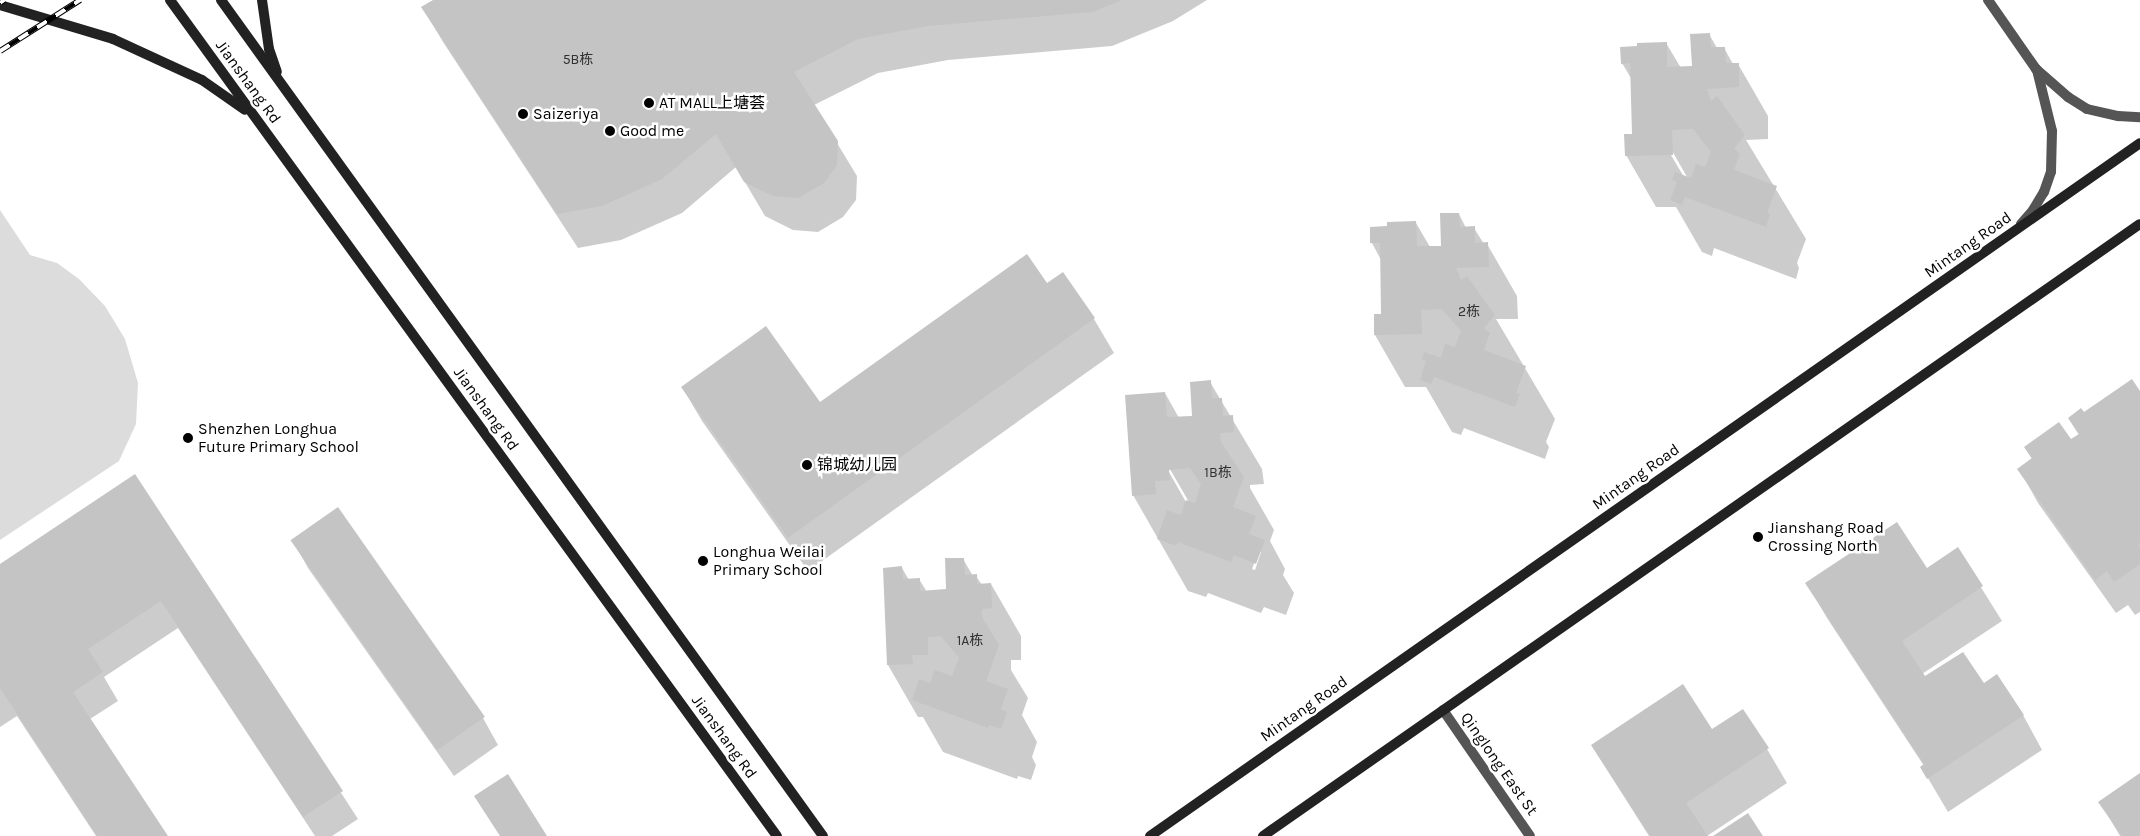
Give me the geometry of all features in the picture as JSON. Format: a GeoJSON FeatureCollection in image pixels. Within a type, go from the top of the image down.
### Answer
{"type":"FeatureCollection","features":[{"type":"Feature","properties":{"kind":"main road","name":"Jianshang Rd"},"geometry":{"type":"LineString","coordinates":[[170,0],[777,836]]}},
{"type":"Feature","properties":{"kind":"main road","name":"Jianshang Rd"},"geometry":{"type":"LineString","coordinates":[[221,0],[822,833]]}},
{"type":"Feature","properties":{"kind":"main road"},"geometry":{"type":"LineString","coordinates":[[262,0],[269,49],[282,84]]}},
{"type":"Feature","properties":{"kind":"main road"},"geometry":{"type":"LineString","coordinates":[[0,5],[113,39],[178,67],[226,95],[260,124]]}},
{"type":"Feature","properties":{"kind":"main road","name":"Mintang Road"},"geometry":{"type":"LineString","coordinates":[[1150,836],[2140,143]]}},
{"type":"Feature","properties":{"kind":"main road"},"geometry":{"type":"LineString","coordinates":[[1264,836],[2140,224]]}},
{"type":"Feature","properties":{"kind":"street"},"geometry":{"type":"LineString","coordinates":[[1988,0],[2036,69],[2068,97],[2088,109],[2118,116],[2140,118]]}},
{"type":"Feature","properties":{"kind":"street"},"geometry":{"type":"LineString","coordinates":[[2016,229],[2033,210],[2044,192],[2051,172],[2052,131],[2050,112],[2036,69]]}},
{"type":"Feature","properties":{"kind":"street","name":"Qinglong East St"},"geometry":{"type":"LineString","coordinates":[[1443,710],[1530,836]]}},
{"type":"Feature","properties":{"kind":"shaded area"},"geometry":{"type":"Polygon","coordinates":[[[0,210],[30,255],[57,263],[79,279],[105,306],[125,339],[138,383],[136,424],[119,461],[0,540],[0,210]]]}},
{"type":"Feature","properties":{"kind":"building","name":"AT MALL上塘荟"},"geometry":{"type":"Polygon","coordinates":[[[433,0],[1122,0],[1092,12],[928,26],[858,39],[794,72],[838,141],[837,165],[824,183],[798,198],[773,196],[744,182],[716,134],[662,179],[602,206],[557,214],[421,7],[433,0]]]}},
{"type":"Feature","properties":{"kind":"building"},"geometry":{"type":"Polygon","coordinates":[[[1710,33],[1711,47],[1725,47],[1726,63],[1739,63],[1739,87],[1707,89],[1711,101],[1717,96],[1745,135],[1734,149],[1740,154],[1734,170],[1777,186],[1767,213],[1770,214],[1766,227],[1685,197],[1682,205],[1670,200],[1677,182],[1672,180],[1675,172],[1691,178],[1696,164],[1705,167],[1711,152],[1693,129],[1672,130],[1673,155],[1625,156],[1624,134],[1632,134],[1630,63],[1621,64],[1620,47],[1637,46],[1637,43],[1667,42],[1667,67],[1692,66],[1690,34],[1710,33]]]}},
{"type":"Feature","properties":{"kind":"building"},"geometry":{"type":"Polygon","coordinates":[[[1440,213],[1459,213],[1460,227],[1475,226],[1475,243],[1488,242],[1489,267],[1456,268],[1461,280],[1467,276],[1495,315],[1484,328],[1490,333],[1484,350],[1526,366],[1516,393],[1520,394],[1515,407],[1434,377],[1431,384],[1420,380],[1426,361],[1422,360],[1424,352],[1441,358],[1445,344],[1455,347],[1461,331],[1442,309],[1421,310],[1422,334],[1374,335],[1374,314],[1381,314],[1380,243],[1370,243],[1370,227],[1387,226],[1387,222],[1416,221],[1417,246],[1441,246],[1440,213]]]}},
{"type":"Feature","properties":{"kind":"building"},"geometry":{"type":"Polygon","coordinates":[[[1027,254],[1047,283],[1063,272],[1095,318],[788,538],[681,387],[766,326],[820,402],[1027,254]]]}},
{"type":"Feature","properties":{"kind":"building"},"geometry":{"type":"Polygon","coordinates":[[[2132,379],[2140,391],[2140,543],[2138,545],[2140,548],[2140,564],[2114,582],[2107,571],[2095,580],[2017,469],[2032,458],[2024,447],[2059,422],[2071,439],[2079,434],[2068,418],[2081,408],[2084,412],[2132,379]]]}},
{"type":"Feature","properties":{"kind":"building"},"geometry":{"type":"Polygon","coordinates":[[[1211,380],[1212,398],[1222,398],[1223,416],[1233,415],[1234,432],[1220,433],[1221,442],[1244,477],[1233,507],[1256,516],[1249,534],[1265,540],[1256,564],[1234,555],[1231,562],[1178,542],[1176,546],[1157,539],[1167,510],[1181,515],[1186,500],[1195,503],[1201,484],[1190,468],[1169,470],[1170,480],[1155,481],[1156,494],[1132,496],[1125,395],[1165,392],[1167,417],[1192,416],[1190,382],[1211,380]]]}},
{"type":"Feature","properties":{"kind":"building"},"geometry":{"type":"Polygon","coordinates":[[[135,474],[343,791],[303,817],[161,601],[88,649],[103,672],[73,692],[168,836],[97,836],[0,688],[0,564],[135,474]]]}},
{"type":"Feature","properties":{"kind":"building"},"geometry":{"type":"Polygon","coordinates":[[[338,507],[485,717],[437,750],[290,540],[338,507]]]}},
{"type":"Feature","properties":{"kind":"building"},"geometry":{"type":"Polygon","coordinates":[[[1897,522],[1927,568],[1958,547],[1983,586],[1902,641],[1925,676],[1963,652],[1984,683],[1997,674],[2024,715],[1927,779],[1920,767],[1924,764],[1805,583],[1897,522]]]}},
{"type":"Feature","properties":{"kind":"building"},"geometry":{"type":"Polygon","coordinates":[[[945,558],[964,558],[965,575],[977,574],[977,584],[991,583],[992,608],[982,609],[982,617],[999,645],[986,681],[1008,689],[1001,709],[1007,712],[1001,729],[989,725],[988,728],[912,700],[919,679],[930,683],[935,670],[952,676],[959,658],[941,636],[928,637],[928,655],[912,655],[913,664],[887,665],[883,568],[902,566],[903,579],[920,578],[920,591],[946,589],[945,558]]]}},
{"type":"Feature","properties":{"kind":"building"},"geometry":{"type":"Polygon","coordinates":[[[1683,684],[1712,729],[1743,709],[1769,748],[1686,803],[1708,836],[1650,836],[1591,745],[1683,684]]]}},
{"type":"Feature","properties":{"kind":"building"},"geometry":{"type":"Polygon","coordinates":[[[2140,773],[2140,836],[2122,836],[2098,802],[2140,773]]]}},
{"type":"Feature","properties":{"kind":"building"},"geometry":{"type":"Polygon","coordinates":[[[508,774],[547,836],[500,836],[474,796],[508,774]]]}},
{"type":"Feature","properties":{"kind":"building"},"geometry":{"type":"Polygon","coordinates":[[[1748,813],[1763,836],[1713,836],[1748,813]]]}},
{"type":"Feature","properties":{"kind":"railway"},"geometry":{"type":"LineString","coordinates":[[0,3],[4,0]]}},
{"type":"Feature","properties":{"kind":"railway"},"geometry":{"type":"LineString","coordinates":[[0,51],[80,0]]}},
{"type":"Feature","properties":{"kind":"place","name":"AT MALL上塘荟"},"geometry":{"type":"Point","coordinates":[649,103]}},
{"type":"Feature","properties":{"kind":"place","name":"Saizeriya"},"geometry":{"type":"Point","coordinates":[523,114]}},
{"type":"Feature","properties":{"kind":"place","name":"Good me"},"geometry":{"type":"Point","coordinates":[610,131]}},
{"type":"Feature","properties":{"kind":"place","name":"Shenzhen Longhua Future Primary School"},"geometry":{"type":"Point","coordinates":[188,438]}},
{"type":"Feature","properties":{"kind":"place","name":"锦城幼儿园"},"geometry":{"type":"Point","coordinates":[807,465]}},
{"type":"Feature","properties":{"kind":"place","name":"Jianshang Road Crossing North"},"geometry":{"type":"Point","coordinates":[1758,537]}},
{"type":"Feature","properties":{"kind":"place","name":"Longhua Weilai Primary School"},"geometry":{"type":"Point","coordinates":[703,561]}}]}
